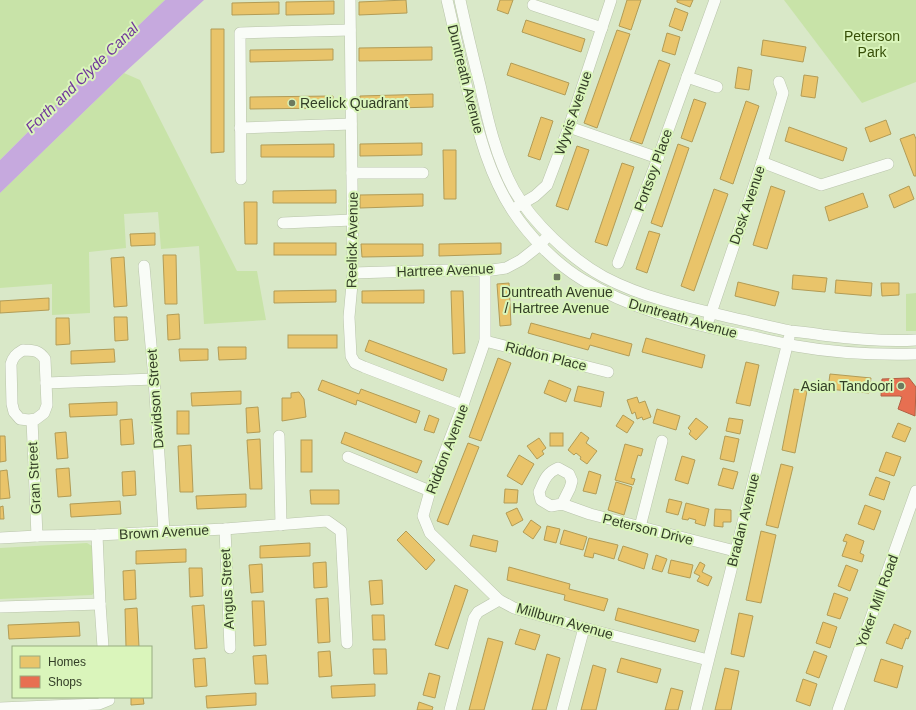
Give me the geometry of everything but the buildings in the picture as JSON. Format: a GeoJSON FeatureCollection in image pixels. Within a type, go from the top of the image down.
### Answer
{"type":"FeatureCollection","features":[{"type":"Feature","properties":{"kind":"street","name":"Reelick Avenue"},"geometry":{"type":"LineString","coordinates":[[350,0],[353,273],[349,317],[351,356],[355,363],[364,367],[464,405]]}},
{"type":"Feature","properties":{"kind":"street","name":"Duntreath Avenue"},"geometry":{"type":"LineString","coordinates":[[447,0],[471,102],[492,171],[512,210],[525,227],[540,245],[571,272],[608,294],[640,308],[706,327],[787,344],[846,353],[916,354]]}},
{"type":"Feature","properties":{"kind":"street","name":"Duntreath Avenue"},"geometry":{"type":"LineString","coordinates":[[460,0],[492,136],[502,165],[514,190],[534,218],[549,234],[570,253],[590,268],[616,283],[648,295],[711,313],[790,331],[878,341],[916,340]]}},
{"type":"Feature","properties":{"kind":"street","name":"Wyvis Avenue"},"geometry":{"type":"LineString","coordinates":[[512,210],[535,196],[547,185],[555,168],[611,0]]}},
{"type":"Feature","properties":{"kind":"street","name":"Portsoy Place"},"geometry":{"type":"LineString","coordinates":[[618,263],[715,0]]}},
{"type":"Feature","properties":{"kind":"street"},"geometry":{"type":"LineString","coordinates":[[533,4],[602,28]]}},
{"type":"Feature","properties":{"kind":"street"},"geometry":{"type":"LineString","coordinates":[[241,179],[240,34],[350,30]]}},
{"type":"Feature","properties":{"kind":"street"},"geometry":{"type":"LineString","coordinates":[[687,77],[717,87]]}},
{"type":"Feature","properties":{"kind":"street","name":"Dosk Avenue"},"geometry":{"type":"LineString","coordinates":[[706,327],[762,162],[783,93],[779,82]]}},
{"type":"Feature","properties":{"kind":"street"},"geometry":{"type":"LineString","coordinates":[[240,128],[352,124]]}},
{"type":"Feature","properties":{"kind":"street"},"geometry":{"type":"LineString","coordinates":[[569,127],[658,158]]}},
{"type":"Feature","properties":{"kind":"street"},"geometry":{"type":"LineString","coordinates":[[762,162],[821,185],[888,164]]}},
{"type":"Feature","properties":{"kind":"street"},"geometry":{"type":"LineString","coordinates":[[352,173],[423,173]]}},
{"type":"Feature","properties":{"kind":"street"},"geometry":{"type":"LineString","coordinates":[[283,223],[352,220]]}},
{"type":"Feature","properties":{"kind":"street","name":"Hartree Avenue"},"geometry":{"type":"LineString","coordinates":[[353,273],[450,270],[485,271],[506,268],[521,260],[540,245],[549,234]]}},
{"type":"Feature","properties":{"kind":"street","name":"Davidson Street"},"geometry":{"type":"LineString","coordinates":[[144,266],[154,379],[164,532]]}},
{"type":"Feature","properties":{"kind":"street","name":"Riddon Avenue"},"geometry":{"type":"LineString","coordinates":[[485,271],[484,341],[464,405],[430,491],[423,516],[430,533],[499,600]]}},
{"type":"Feature","properties":{"kind":"street","name":"Bradan Avenue"},"geometry":{"type":"LineString","coordinates":[[696,710],[790,331]]}},
{"type":"Feature","properties":{"kind":"street","name":"Riddon Place"},"geometry":{"type":"LineString","coordinates":[[484,341],[608,372]]}},
{"type":"Feature","properties":{"kind":"street"},"geometry":{"type":"LineString","coordinates":[[23,350],[36,351],[45,359],[47,405],[44,414],[32,420],[20,419],[14,412],[12,404],[11,364],[13,358],[23,350]]}},
{"type":"Feature","properties":{"kind":"street"},"geometry":{"type":"LineString","coordinates":[[46,383],[154,379]]}},
{"type":"Feature","properties":{"kind":"street","name":"Gran Street"},"geometry":{"type":"LineString","coordinates":[[32,420],[37,536]]}},
{"type":"Feature","properties":{"kind":"street"},"geometry":{"type":"LineString","coordinates":[[278,436],[281,525]]}},
{"type":"Feature","properties":{"kind":"street"},"geometry":{"type":"LineString","coordinates":[[640,527],[662,441]]}},
{"type":"Feature","properties":{"kind":"street"},"geometry":{"type":"LineString","coordinates":[[348,457],[430,491]]}},
{"type":"Feature","properties":{"kind":"street","name":"Yoker Mill Road"},"geometry":{"type":"LineString","coordinates":[[838,710],[916,491]]}},
{"type":"Feature","properties":{"kind":"street","name":"Peterson Drive"},"geometry":{"type":"LineString","coordinates":[[562,504],[590,514],[735,551]]}},
{"type":"Feature","properties":{"kind":"street","name":"Brown Avenue"},"geometry":{"type":"LineString","coordinates":[[0,538],[225,529],[327,521],[341,532],[347,643]]}},
{"type":"Feature","properties":{"kind":"street","name":"Angus Street"},"geometry":{"type":"LineString","coordinates":[[225,529],[230,648]]}},
{"type":"Feature","properties":{"kind":"street"},"geometry":{"type":"LineString","coordinates":[[97,535],[103,646]]}},
{"type":"Feature","properties":{"kind":"street","name":"Millburn Avenue"},"geometry":{"type":"LineString","coordinates":[[450,710],[474,618],[478,612],[499,600],[514,608],[708,660]]}},
{"type":"Feature","properties":{"kind":"street"},"geometry":{"type":"LineString","coordinates":[[0,607],[100,604]]}},
{"type":"Feature","properties":{"kind":"street"},"geometry":{"type":"LineString","coordinates":[[562,710],[584,628]]}},
{"type":"Feature","properties":{"kind":"street"},"geometry":{"type":"LineString","coordinates":[[0,708],[99,704],[109,700],[108,698]]}},
{"type":"Feature","properties":{"kind":"green space"},"geometry":{"type":"Polygon","coordinates":[[[0,0],[165,0],[0,160],[0,0]]]}},
{"type":"Feature","properties":{"kind":"green space","name":"Peterson Park"},"geometry":{"type":"Polygon","coordinates":[[[784,0],[916,0],[916,82],[862,103],[784,0]]]}},
{"type":"Feature","properties":{"kind":"green space"},"geometry":{"type":"Polygon","coordinates":[[[124,73],[140,80],[237,271],[257,271],[266,320],[204,324],[199,246],[161,249],[158,212],[124,214],[126,248],[89,252],[90,313],[52,315],[52,284],[0,288],[0,193],[124,73]]]}},
{"type":"Feature","properties":{"kind":"green space"},"geometry":{"type":"Polygon","coordinates":[[[916,293],[916,331],[906,331],[906,294],[916,293]]]}},
{"type":"Feature","properties":{"kind":"green space"},"geometry":{"type":"Polygon","coordinates":[[[87,543],[94,549],[96,590],[92,595],[0,599],[0,548],[87,543]]]}},
{"type":"Feature","properties":{"kind":"shaded area"},"geometry":{"type":"Polygon","coordinates":[[[165,0],[204,0],[124,73],[0,193],[0,160],[165,0]]]}},
{"type":"Feature","properties":{"kind":"place","name":"Reelick Quadrant"},"geometry":{"type":"Point","coordinates":[292,103]}},
{"type":"Feature","properties":{"kind":"place","name":"Duntreath Avenue / Hartree Avenue"},"geometry":{"type":"Point","coordinates":[557,277]}},
{"type":"Feature","properties":{"kind":"place","name":"Asian Tandoori"},"geometry":{"type":"Point","coordinates":[901,386]}},
{"type":"Feature","properties":{"kind":"water label","name":"Forth and Clyde Canal"},"geometry":{"type":"Point","coordinates":[82,78]}}]}
